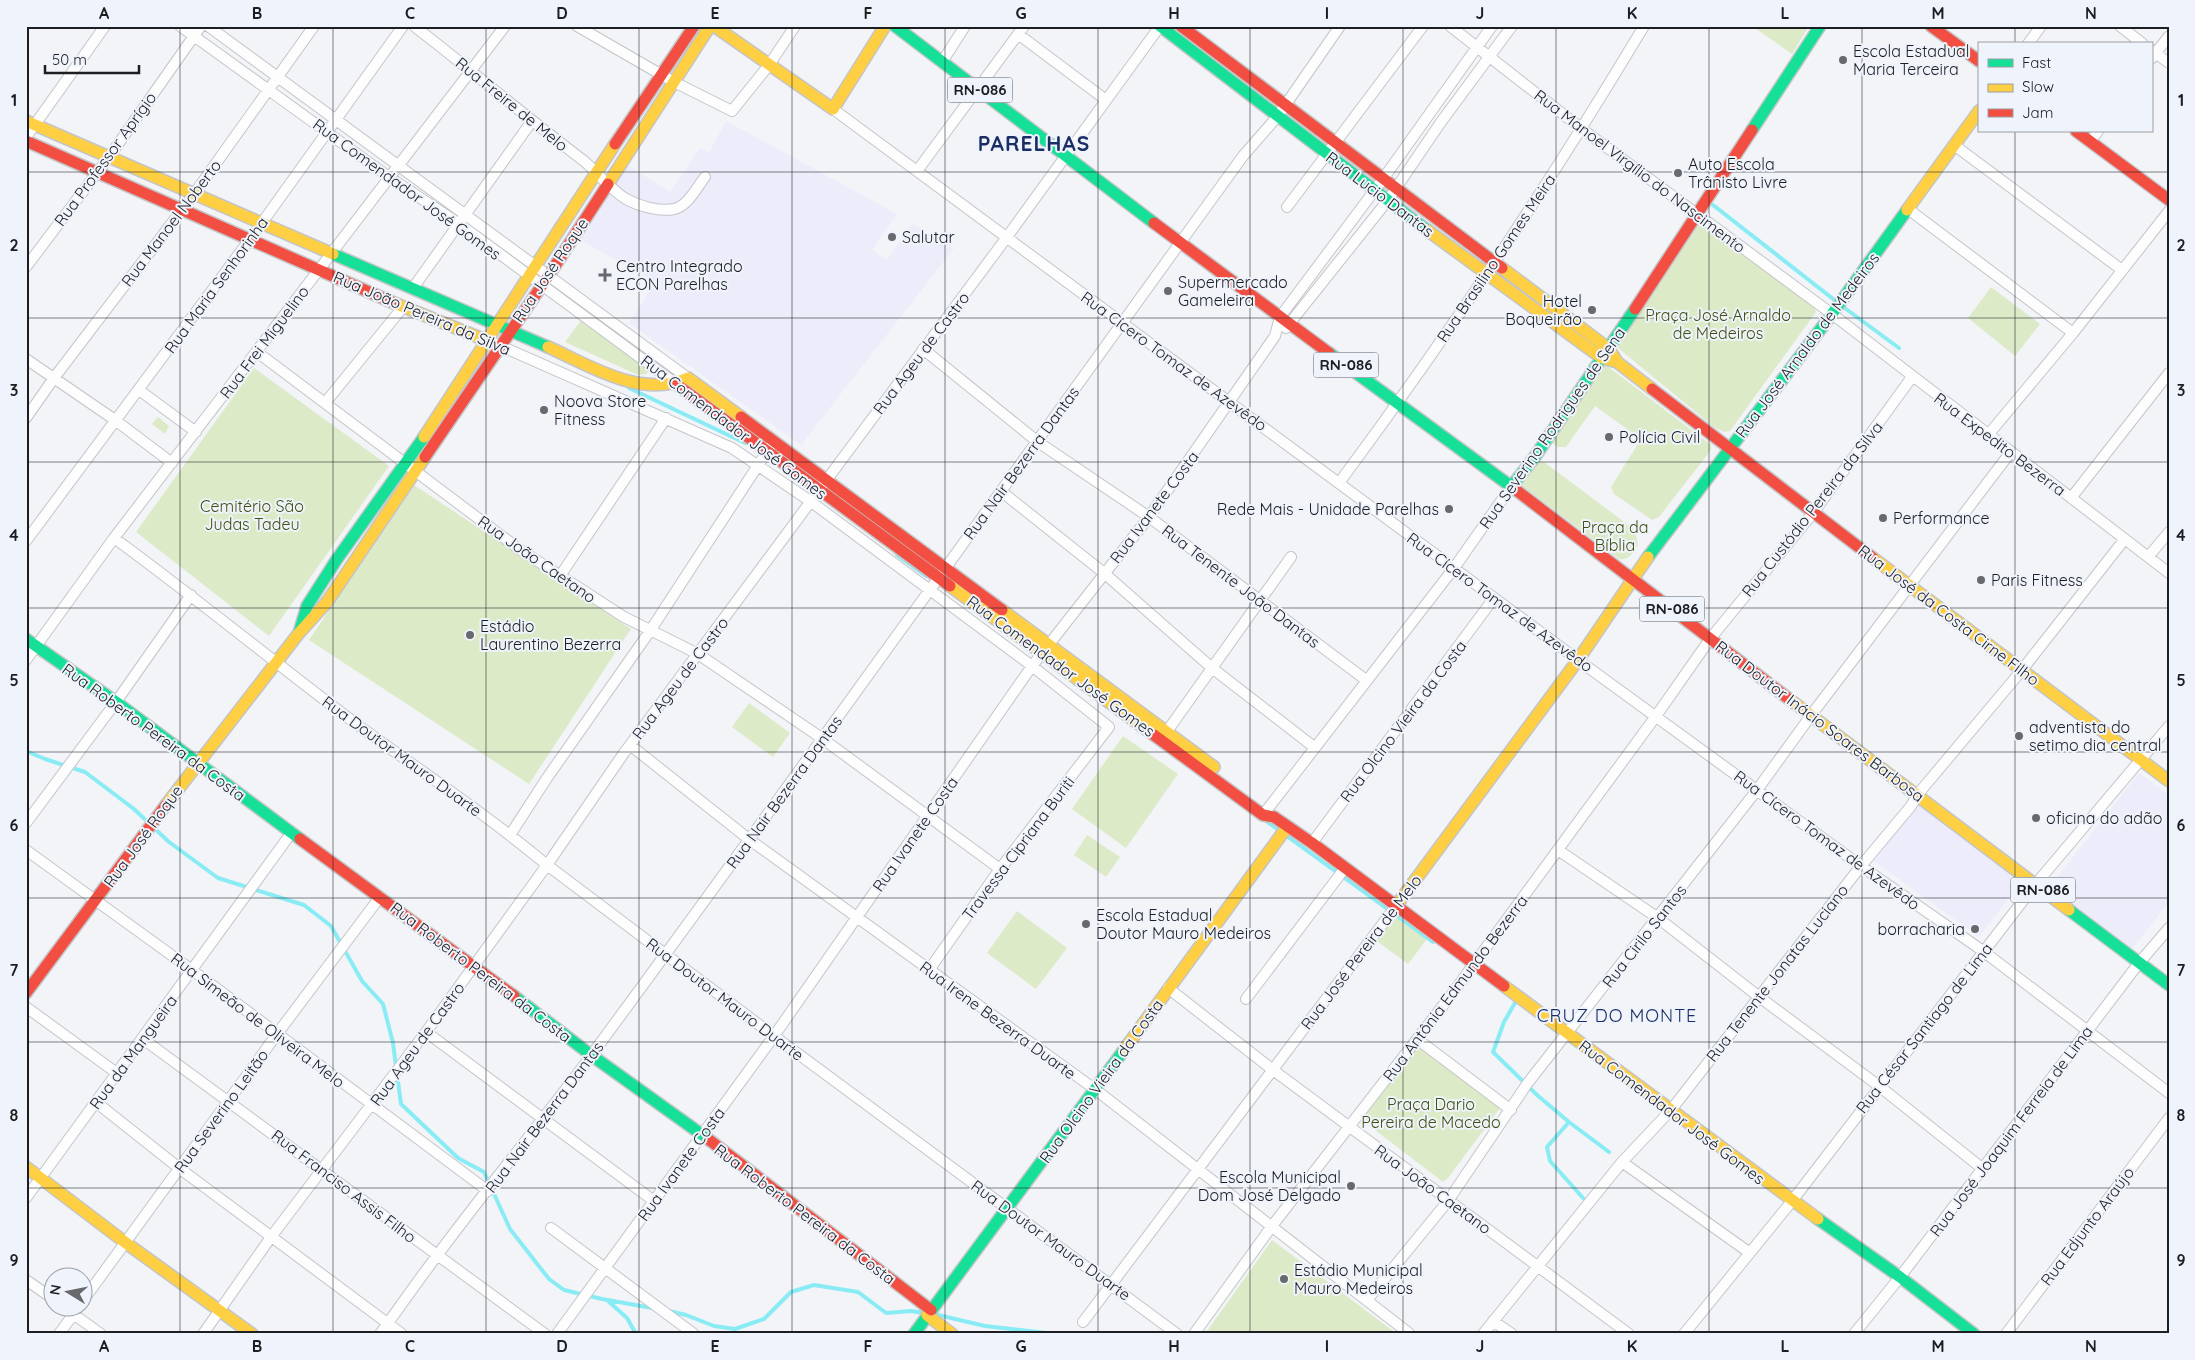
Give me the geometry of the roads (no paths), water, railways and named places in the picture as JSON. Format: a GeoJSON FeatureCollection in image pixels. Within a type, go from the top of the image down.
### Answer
{"type":"FeatureCollection","features":[{"type":"Feature","properties":{"kind":"street"},"geometry":{"type":"LineString","coordinates":[[26,137],[31,123],[105,26]]}},
{"type":"Feature","properties":{"kind":"street","name":"Rua Comendador José Gomes"},"geometry":{"type":"LineString","coordinates":[[180,26],[389,177],[458,224],[676,384],[771,447]]}},
{"type":"Feature","properties":{"kind":"street","name":"Rua Professor Aprígio"},"geometry":{"type":"LineString","coordinates":[[26,267],[109,157],[201,26]]}},
{"type":"Feature","properties":{"kind":"street","name":"Rua Comendador José Gomes"},"geometry":{"type":"LineString","coordinates":[[208,26],[335,121],[398,165],[688,378],[771,447],[822,485],[1287,827],[1312,843],[1566,1034],[1792,1201],[1900,1277],[1974,1334]]}},
{"type":"Feature","properties":{"kind":"street","name":"Rua Manoel Noberto"},"geometry":{"type":"LineString","coordinates":[[26,418],[54,378],[194,194],[314,26]]}},
{"type":"Feature","properties":{"kind":"street","name":"Rua Maria Senhorinha"},"geometry":{"type":"LineString","coordinates":[[26,541],[262,223],[403,26]]}},
{"type":"Feature","properties":{"kind":"street","name":"Rua Freire de Melo"},"geometry":{"type":"LineString","coordinates":[[414,26],[472,70],[532,121],[597,171],[619,194],[636,203],[647,207],[672,210],[685,203],[705,177]]}},
{"type":"Feature","properties":{"kind":"street","name":"Rua Frei Miguelino"},"geometry":{"type":"LineString","coordinates":[[26,660],[114,538],[505,26]]}},
{"type":"Feature","properties":{"kind":"street"},"geometry":{"type":"LineString","coordinates":[[577,26],[661,75],[732,111],[769,65],[795,26]]}},
{"type":"Feature","properties":{"kind":"street","name":"Rua José Roque"},"geometry":{"type":"LineString","coordinates":[[299,633],[307,606],[337,558],[406,464],[694,26]]}},
{"type":"Feature","properties":{"kind":"street"},"geometry":{"type":"LineString","coordinates":[[712,26],[833,109],[885,26]]}},
{"type":"Feature","properties":{"kind":"street","name":"Rua José Roque"},"geometry":{"type":"LineString","coordinates":[[26,993],[197,764],[299,633],[309,624],[326,602],[417,471],[541,286],[712,26]]}},
{"type":"Feature","properties":{"kind":"street","name":"RN-086"},"geometry":{"type":"LineString","coordinates":[[895,26],[1066,154],[1181,244]]}},
{"type":"Feature","properties":{"kind":"street"},"geometry":{"type":"LineString","coordinates":[[942,62],[965,26]]}},
{"type":"Feature","properties":{"kind":"street","name":"Rua Lucio Dantas"},"geometry":{"type":"LineString","coordinates":[[1160,26],[1486,274],[1606,354]]}},
{"type":"Feature","properties":{"kind":"street","name":"Rua Ageu de Castro"},"geometry":{"type":"LineString","coordinates":[[203,1334],[321,1169],[426,1032],[547,865],[630,745],[1007,237],[1160,26]]}},
{"type":"Feature","properties":{"kind":"street","name":"Rua Lucio Dantas"},"geometry":{"type":"LineString","coordinates":[[1181,26],[1494,262],[1606,354]]}},
{"type":"Feature","properties":{"kind":"street","name":"Rua Nair Bezerra Dantas"},"geometry":{"type":"LineString","coordinates":[[380,1334],[437,1255],[592,1055],[750,840],[1243,156],[1285,106],[1340,26]]}},
{"type":"Feature","properties":{"kind":"street"},"geometry":{"type":"LineString","coordinates":[[1287,207],[1423,26]]}},
{"type":"Feature","properties":{"kind":"street","name":"Rua Manoel Virgílio do Nascimento"},"geometry":{"type":"LineString","coordinates":[[1450,26],[1582,129],[1832,314]]}},
{"type":"Feature","properties":{"kind":"street"},"geometry":{"type":"LineString","coordinates":[[1280,317],[1375,190],[1492,26]]}},
{"type":"Feature","properties":{"kind":"street","name":"Rua Ivanete Costa"},"geometry":{"type":"LineString","coordinates":[[557,1334],[774,1036],[1032,666],[1149,517],[1275,336],[1290,325],[1388,200],[1441,122],[1512,26]]}},
{"type":"Feature","properties":{"kind":"street","name":"Rua Brasilino Gomes Meira"},"geometry":{"type":"LineString","coordinates":[[1339,483],[1398,403],[1486,274],[1582,129],[1644,26]]}},
{"type":"Feature","properties":{"kind":"street","name":"Rua Severino Rodrigues de Sena"},"geometry":{"type":"LineString","coordinates":[[1268,813],[1314,748],[1454,568],[1511,487],[1534,458],[1606,354],[1820,26]]}},
{"type":"Feature","properties":{"kind":"street"},"geometry":{"type":"LineString","coordinates":[[1931,26],[1978,60]]}},
{"type":"Feature","properties":{"kind":"street"},"geometry":{"type":"LineString","coordinates":[[2029,42],[2041,26]]}},
{"type":"Feature","properties":{"kind":"street"},"geometry":{"type":"LineString","coordinates":[[2120,26],[2140,42]]}},
{"type":"Feature","properties":{"kind":"street"},"geometry":{"type":"LineString","coordinates":[[917,171],[1021,30],[1106,100]]}},
{"type":"Feature","properties":{"kind":"street"},"geometry":{"type":"LineString","coordinates":[[2169,36],[2153,54],[2169,63]]}},
{"type":"Feature","properties":{"kind":"street","name":"Rua Cícero Tomaz de Azevêdo"},"geometry":{"type":"LineString","coordinates":[[833,109],[1578,660],[1861,866],[1983,951],[2169,1093]]}},
{"type":"Feature","properties":{"kind":"street","name":"Rua José Arnaldo de Medeiros"},"geometry":{"type":"LineString","coordinates":[[1634,579],[1832,314],[1978,112]]}},
{"type":"Feature","properties":{"kind":"street"},"geometry":{"type":"LineString","coordinates":[[1429,113],[1441,122]]}},
{"type":"Feature","properties":{"kind":"street"},"geometry":{"type":"LineString","coordinates":[[413,288],[532,121]]}},
{"type":"Feature","properties":{"kind":"street","name":"Rua João Pereira da Silva"},"geometry":{"type":"LineString","coordinates":[[31,123],[626,381],[649,386],[676,384],[688,378]]}},
{"type":"Feature","properties":{"kind":"street"},"geometry":{"type":"LineString","coordinates":[[2077,132],[2169,200]]}},
{"type":"Feature","properties":{"kind":"street"},"geometry":{"type":"LineString","coordinates":[[2090,142],[2097,132]]}},
{"type":"Feature","properties":{"kind":"street","name":"Rua João Pereira da Silva"},"geometry":{"type":"LineString","coordinates":[[26,141],[403,307],[500,346],[732,448],[810,501],[1032,666],[1109,727]]}},
{"type":"Feature","properties":{"kind":"street"},"geometry":{"type":"LineString","coordinates":[[1954,146],[2122,270]]}},
{"type":"Feature","properties":{"kind":"street"},"geometry":{"type":"LineString","coordinates":[[1908,209],[2073,333]]}},
{"type":"Feature","properties":{"kind":"street"},"geometry":{"type":"LineString","coordinates":[[1988,435],[2073,333],[2169,211]]}},
{"type":"Feature","properties":{"kind":"street","name":"Rua Doutor Inácio Soares Barbosa"},"geometry":{"type":"LineString","coordinates":[[1181,244],[1634,579],[1710,639],[1812,714],[2169,985]]}},
{"type":"Feature","properties":{"kind":"street"},"geometry":{"type":"LineString","coordinates":[[325,403],[403,307]]}},
{"type":"Feature","properties":{"kind":"street","name":"Rua Expedito Bezerra"},"geometry":{"type":"LineString","coordinates":[[1832,314],[2010,453],[2169,573]]}},
{"type":"Feature","properties":{"kind":"street","name":"Rua Ivanete Costa"},"geometry":{"type":"LineString","coordinates":[[1275,336],[1280,317]]}},
{"type":"Feature","properties":{"kind":"street","name":"Rua Tenente João Dantas"},"geometry":{"type":"LineString","coordinates":[[923,349],[1038,442],[1149,517],[1366,680]]}},
{"type":"Feature","properties":{"kind":"street","name":"Rua João Caetano"},"geometry":{"type":"LineString","coordinates":[[257,352],[519,548],[624,617],[698,654],[823,739],[926,817],[1000,869]]}},
{"type":"Feature","properties":{"kind":"street","name":"Rua José da Costa Cirne Filho"},"geometry":{"type":"LineString","coordinates":[[1606,354],[1813,513],[2169,781]]}},
{"type":"Feature","properties":{"kind":"street"},"geometry":{"type":"LineString","coordinates":[[26,359],[115,420],[172,463]]}},
{"type":"Feature","properties":{"kind":"street"},"geometry":{"type":"LineString","coordinates":[[2071,498],[2169,374]]}},
{"type":"Feature","properties":{"kind":"street","name":"Rua Custódio Pereira da Silva"},"geometry":{"type":"LineString","coordinates":[[1710,639],[1813,513],[1912,377]]}},
{"type":"Feature","properties":{"kind":"street"},"geometry":{"type":"LineString","coordinates":[[139,390],[196,432]]}},
{"type":"Feature","properties":{"kind":"street"},"geometry":{"type":"LineString","coordinates":[[560,576],[666,418]]}},
{"type":"Feature","properties":{"kind":"street"},"geometry":{"type":"LineString","coordinates":[[510,835],[547,778],[650,630],[771,447]]}},
{"type":"Feature","properties":{"kind":"street","name":"Rua Cirilo Santos"},"geometry":{"type":"LineString","coordinates":[[1367,1300],[1448,1201],[1527,1084],[1757,790],[1812,714],[2010,453]]}},
{"type":"Feature","properties":{"kind":"street"},"geometry":{"type":"LineString","coordinates":[[1002,492],[1104,573],[1212,668],[1314,748]]}},
{"type":"Feature","properties":{"kind":"street"},"geometry":{"type":"LineString","coordinates":[[2148,557],[2169,532]]}},
{"type":"Feature","properties":{"kind":"street","name":"Rua Doutor Mauro Duarte"},"geometry":{"type":"LineString","coordinates":[[114,538],[192,595],[276,662],[420,771],[510,835],[774,1036],[1007,1210],[1112,1284],[1177,1334]]}},
{"type":"Feature","properties":{"kind":"street","name":"Rua Tenente Jonatas Luciano"},"geometry":{"type":"LineString","coordinates":[[1483,1334],[1622,1162],[1671,1110],[1758,996],[1911,806],[1918,794],[2022,670],[2124,540]]}},
{"type":"Feature","properties":{"kind":"street"},"geometry":{"type":"LineString","coordinates":[[1164,736],[1291,557]]}},
{"type":"Feature","properties":{"kind":"street","name":"Rua José Pereira de Melo"},"geometry":{"type":"LineString","coordinates":[[1082,1322],[1396,906],[1578,660],[1634,579]]}},
{"type":"Feature","properties":{"kind":"street"},"geometry":{"type":"LineString","coordinates":[[26,823],[116,702],[192,595]]}},
{"type":"Feature","properties":{"kind":"street","name":"Rua Olcino Vieira da Costa"},"geometry":{"type":"LineString","coordinates":[[1312,843],[1494,598]]}},
{"type":"Feature","properties":{"kind":"street","name":"Rua Roberto Pereira da Costa"},"geometry":{"type":"LineString","coordinates":[[26,639],[116,702],[197,764],[474,965],[592,1055],[702,1135],[929,1313],[952,1334]]}},
{"type":"Feature","properties":{"kind":"street","name":"Rua Antônia Edmundo Bezerra"},"geometry":{"type":"LineString","coordinates":[[1194,1334],[1272,1226],[1350,1128],[1558,850],[1710,639]]}},
{"type":"Feature","properties":{"kind":"street","name":"Rua César Santiago de Lima"},"geometry":{"type":"LineString","coordinates":[[1684,1334],[1792,1201],[2035,885],[2169,726]]}},
{"type":"Feature","properties":{"kind":"street","name":"Travessa Cipriana Buriti"},"geometry":{"type":"LineString","coordinates":[[929,970],[1000,869],[1109,727]]}},
{"type":"Feature","properties":{"kind":"street","name":"Rua Irene Bezerra Duarte"},"geometry":{"type":"LineString","coordinates":[[630,745],[750,840],[855,918],[1096,1090],[1198,1167],[1410,1334]]}},
{"type":"Feature","properties":{"kind":"street","name":"Rua Olcino Vieira da Costa"},"geometry":{"type":"LineString","coordinates":[[914,1334],[1096,1090],[1168,988],[1287,827]]}},
{"type":"Feature","properties":{"kind":"street","name":"Rua da Mangueira"},"geometry":{"type":"LineString","coordinates":[[26,1198],[97,1103],[292,832]]}},
{"type":"Feature","properties":{"kind":"street","name":"Rua Simeão de Oliveira Melo"},"geometry":{"type":"LineString","coordinates":[[26,850],[192,970],[488,1191]]}},
{"type":"Feature","properties":{"kind":"street"},"geometry":{"type":"LineString","coordinates":[[1558,850],[1658,918],[1758,996],[1879,1086],[1983,1169]]}},
{"type":"Feature","properties":{"kind":"street"},"geometry":{"type":"LineString","coordinates":[[1246,999],[1345,868]]}},
{"type":"Feature","properties":{"kind":"street","name":"Rua Severino Leitão"},"geometry":{"type":"LineString","coordinates":[[92,1289],[178,1168],[380,897]]}},
{"type":"Feature","properties":{"kind":"street","name":"Rua José Joaquim Ferreia de Lima"},"geometry":{"type":"LineString","coordinates":[[1854,1334],[1983,1169],[2139,963],[2169,928]]}},
{"type":"Feature","properties":{"kind":"street","name":"Rua João Caetano"},"geometry":{"type":"LineString","coordinates":[[1168,988],[1350,1128],[1629,1334]]}},
{"type":"Feature","properties":{"kind":"street"},"geometry":{"type":"LineString","coordinates":[[26,1007],[118,1074]]}},
{"type":"Feature","properties":{"kind":"street"},"geometry":{"type":"LineString","coordinates":[[426,1032],[654,1200]]}},
{"type":"Feature","properties":{"kind":"street","name":"Rua Franciso Assis Filho"},"geometry":{"type":"LineString","coordinates":[[143,1039],[229,1100],[545,1334]]}},
{"type":"Feature","properties":{"kind":"street"},"geometry":{"type":"LineString","coordinates":[[1417,1039],[1511,1110]]}},
{"type":"Feature","properties":{"kind":"street"},"geometry":{"type":"LineString","coordinates":[[97,1103],[178,1168],[402,1334]]}},
{"type":"Feature","properties":{"kind":"street","name":"Rua Edjunto Araújo"},"geometry":{"type":"LineString","coordinates":[[2006,1334],[2169,1118]]}},
{"type":"Feature","properties":{"kind":"street"},"geometry":{"type":"LineString","coordinates":[[1622,1162],[1750,1252]]}},
{"type":"Feature","properties":{"kind":"street"},"geometry":{"type":"LineString","coordinates":[[26,1167],[126,1243],[252,1334]]}},
{"type":"Feature","properties":{"kind":"street"},"geometry":{"type":"LineString","coordinates":[[551,1228],[694,1334]]}},
{"type":"Feature","properties":{"kind":"street"},"geometry":{"type":"LineString","coordinates":[[26,1280],[42,1291]]}},
{"type":"Feature","properties":{"kind":"street"},"geometry":{"type":"LineString","coordinates":[[59,1334],[68,1318]]}},
{"type":"Feature","properties":{"kind":"street"},"geometry":{"type":"LineString","coordinates":[[82,1318],[101,1334]]}},
{"type":"Feature","properties":{"kind":"street"},"geometry":{"type":"LineString","coordinates":[[1493,1321],[1512,1334]]}},
{"type":"Feature","properties":{"kind":"waterway"},"geometry":{"type":"LineString","coordinates":[[1713,205],[1837,302]]}},
{"type":"Feature","properties":{"kind":"waterway"},"geometry":{"type":"LineString","coordinates":[[1842,306],[1899,348]]}},
{"type":"Feature","properties":{"kind":"waterway"},"geometry":{"type":"LineString","coordinates":[[629,388],[745,443]]}},
{"type":"Feature","properties":{"kind":"waterway"},"geometry":{"type":"LineString","coordinates":[[897,555],[926,576]]}},
{"type":"Feature","properties":{"kind":"waterway"},"geometry":{"type":"LineString","coordinates":[[26,751],[85,772],[134,809],[169,842],[218,878],[304,905],[331,926],[362,981],[383,1004],[393,1043],[396,1067]]}},
{"type":"Feature","properties":{"kind":"waterway"},"geometry":{"type":"LineString","coordinates":[[1266,821],[1433,942]]}},
{"type":"Feature","properties":{"kind":"waterway"},"geometry":{"type":"LineString","coordinates":[[1516,1001],[1504,1022],[1493,1052],[1537,1095],[1569,1122],[1547,1147],[1550,1161],[1583,1198]]}},
{"type":"Feature","properties":{"kind":"waterway"},"geometry":{"type":"LineString","coordinates":[[397,1074],[401,1104],[458,1158],[484,1172],[510,1229],[549,1279],[564,1290],[652,1308]]}},
{"type":"Feature","properties":{"kind":"waterway"},"geometry":{"type":"LineString","coordinates":[[1569,1122],[1609,1152]]}},
{"type":"Feature","properties":{"kind":"waterway"},"geometry":{"type":"LineString","coordinates":[[669,1311],[686,1315],[714,1326],[735,1329],[764,1319],[791,1292],[814,1285],[858,1292],[886,1313],[911,1311],[925,1313]]}},
{"type":"Feature","properties":{"kind":"waterway"},"geometry":{"type":"LineString","coordinates":[[607,1300],[627,1318],[636,1334]]}},
{"type":"Feature","properties":{"kind":"waterway"},"geometry":{"type":"LineString","coordinates":[[934,1314],[985,1326],[1055,1334]]}},
{"type":"Feature","properties":{"kind":"place","name":"Escola Estadual Maria Terceira"},"geometry":{"type":"Point","coordinates":[1843,60]}},
{"type":"Feature","properties":{"kind":"place","name":"Auto Escola Trânisto Livre"},"geometry":{"type":"Point","coordinates":[1678,173]}},
{"type":"Feature","properties":{"kind":"place","name":"Salutar"},"geometry":{"type":"Point","coordinates":[892,237]}},
{"type":"Feature","properties":{"kind":"place","name":"Centro Integrado ECON Parelhas"},"geometry":{"type":"Point","coordinates":[605,275]}},
{"type":"Feature","properties":{"kind":"place","name":"Supermercado Gameleira"},"geometry":{"type":"Point","coordinates":[1168,291]}},
{"type":"Feature","properties":{"kind":"place","name":"Hotel Boqueirão"},"geometry":{"type":"Point","coordinates":[1592,310]}},
{"type":"Feature","properties":{"kind":"place","name":"Noova Store Fitness"},"geometry":{"type":"Point","coordinates":[544,410]}},
{"type":"Feature","properties":{"kind":"place","name":"Polícia Civil"},"geometry":{"type":"Point","coordinates":[1609,437]}},
{"type":"Feature","properties":{"kind":"place","name":"Rede Mais - Unidade Parelhas"},"geometry":{"type":"Point","coordinates":[1449,509]}},
{"type":"Feature","properties":{"kind":"place","name":"Performance"},"geometry":{"type":"Point","coordinates":[1883,518]}},
{"type":"Feature","properties":{"kind":"place","name":"Paris Fitness"},"geometry":{"type":"Point","coordinates":[1981,580]}},
{"type":"Feature","properties":{"kind":"place","name":"Estádio Laurentino Bezerra"},"geometry":{"type":"Point","coordinates":[470,635]}},
{"type":"Feature","properties":{"kind":"place","name":"adventista do setimo dia central"},"geometry":{"type":"Point","coordinates":[2019,736]}},
{"type":"Feature","properties":{"kind":"place","name":"oficina do adão"},"geometry":{"type":"Point","coordinates":[2036,818]}},
{"type":"Feature","properties":{"kind":"place","name":"Escola Estadual Doutor Mauro Medeiros"},"geometry":{"type":"Point","coordinates":[1086,924]}},
{"type":"Feature","properties":{"kind":"place","name":"borracharia"},"geometry":{"type":"Point","coordinates":[1975,929]}},
{"type":"Feature","properties":{"kind":"place","name":"Escola Municipal Dom José Delgado"},"geometry":{"type":"Point","coordinates":[1351,1186]}},
{"type":"Feature","properties":{"kind":"place","name":"Estádio Municipal Mauro Medeiros"},"geometry":{"type":"Point","coordinates":[1284,1279]}},
{"type":"Feature","properties":{"kind":"district","name":"PARELHAS"},"geometry":{"type":"Point","coordinates":[1034,144]}},
{"type":"Feature","properties":{"kind":"district","name":"CRUZ DO MONTE"},"geometry":{"type":"Point","coordinates":[1617,1016]}},
{"type":"Feature","properties":{"kind":"park label","name":"Praça José Arnaldo de Medeiros"},"geometry":{"type":"Point","coordinates":[1718,324]}},
{"type":"Feature","properties":{"kind":"park label","name":"Cemitério São Judas Tadeu"},"geometry":{"type":"Point","coordinates":[252,515]}},
{"type":"Feature","properties":{"kind":"park label","name":"Praça da Bíblia"},"geometry":{"type":"Point","coordinates":[1615,536]}},
{"type":"Feature","properties":{"kind":"park label","name":"Praça Dario Pereira de Macedo"},"geometry":{"type":"Point","coordinates":[1431,1113]}}]}
